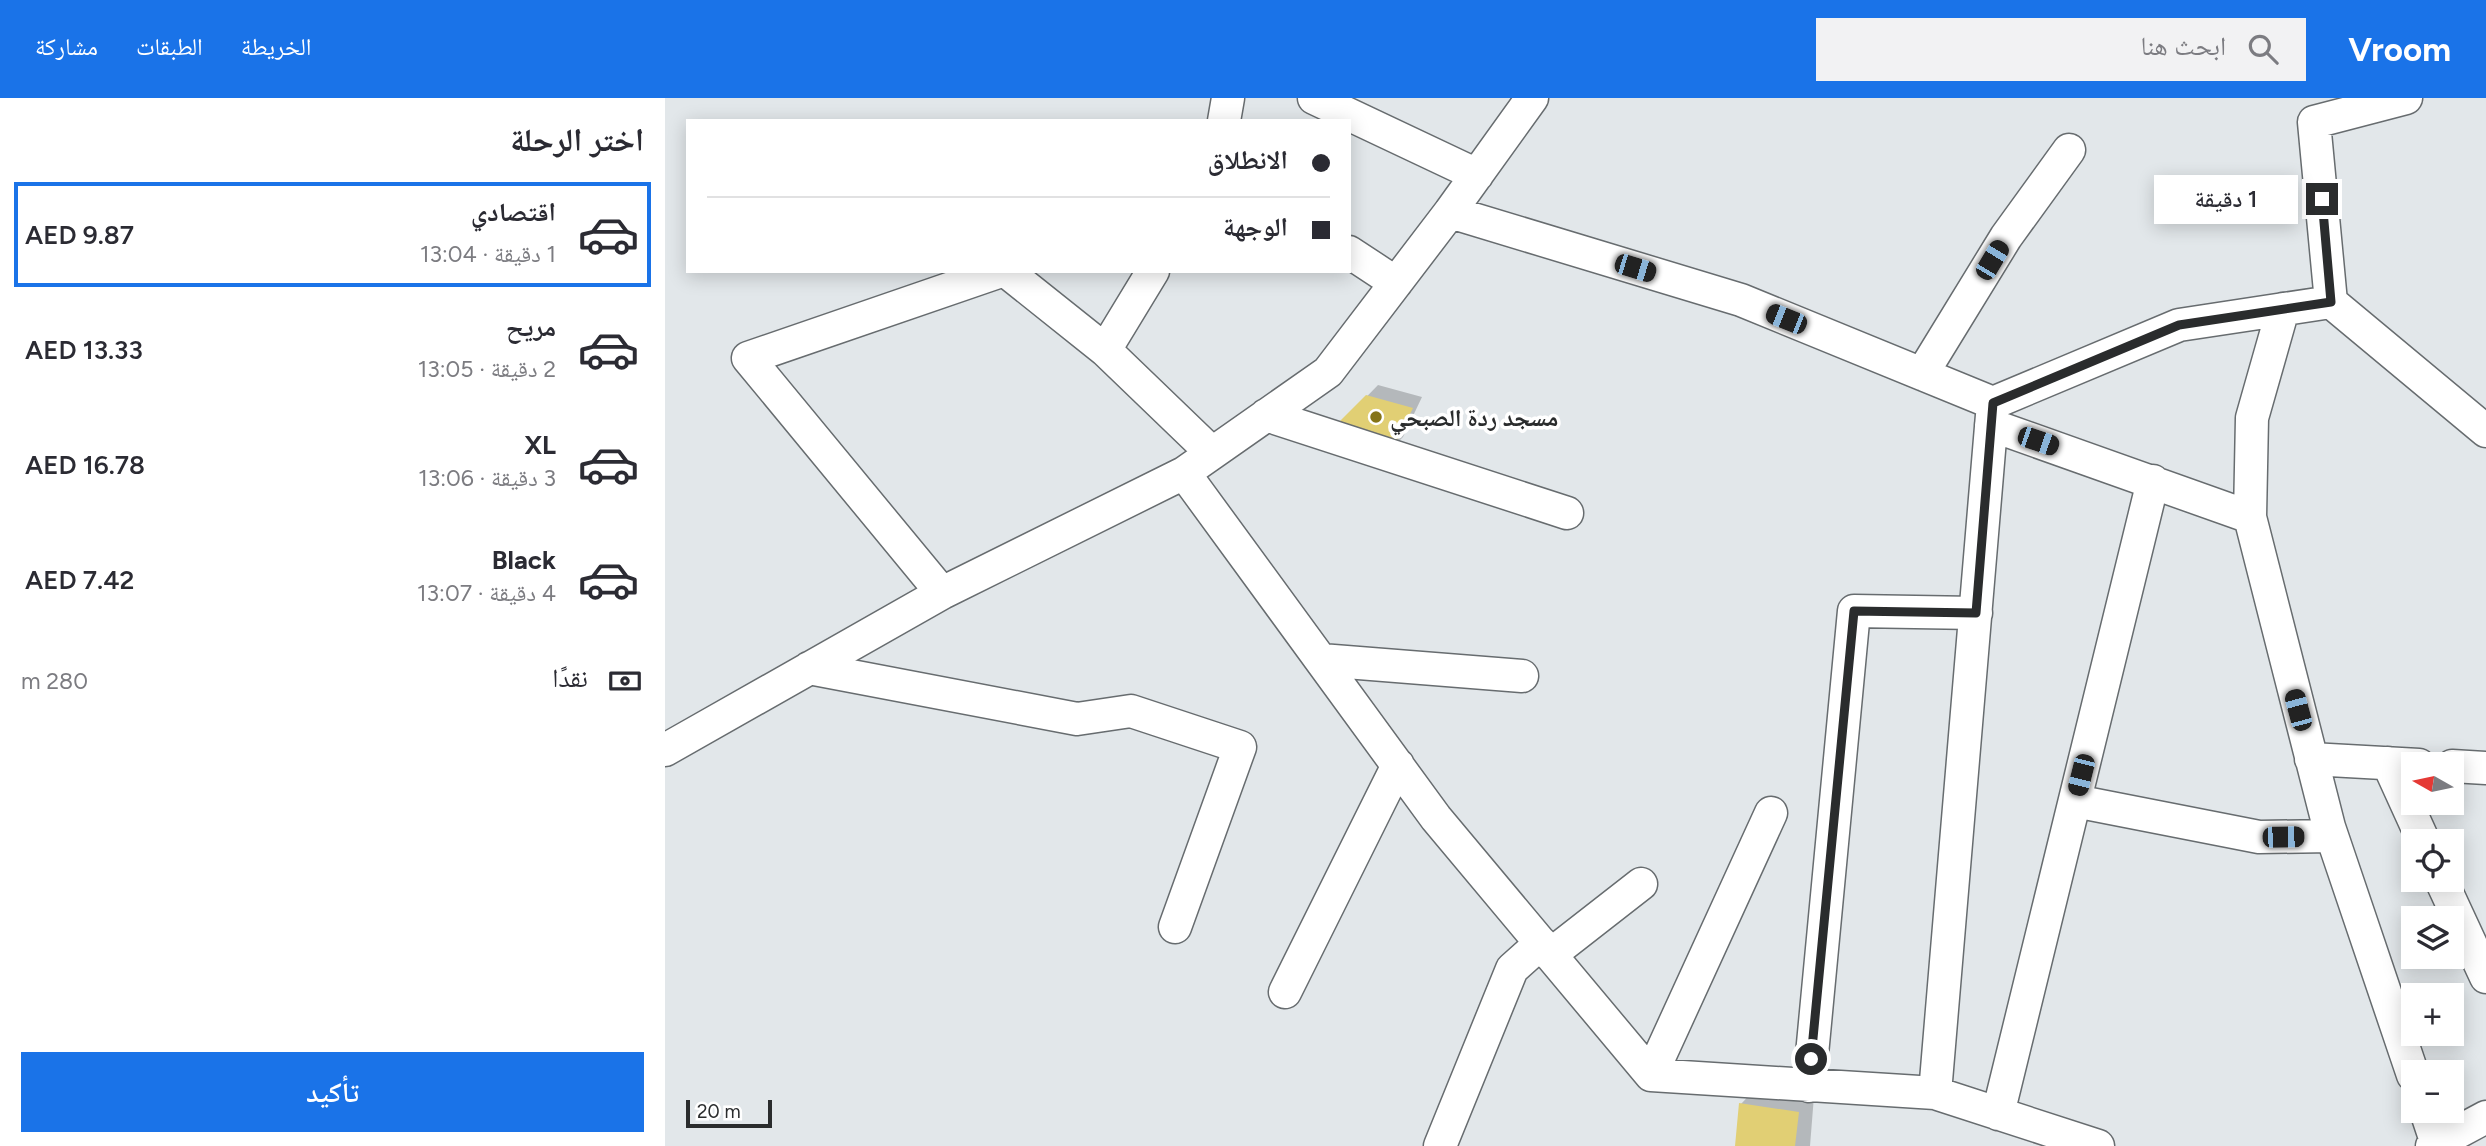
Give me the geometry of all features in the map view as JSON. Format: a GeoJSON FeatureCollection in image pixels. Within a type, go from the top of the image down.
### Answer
{"type":"FeatureCollection","features":[{"type":"Feature","properties":{"kind":"street"},"geometry":{"type":"LineString","coordinates":[[1224,119],[1228,98]]}},
{"type":"Feature","properties":{"kind":"street"},"geometry":{"type":"LineString","coordinates":[[665,750],[942,593],[1184,473],[1328,372],[1450,212],[1532,98]]}},
{"type":"Feature","properties":{"kind":"street"},"geometry":{"type":"LineString","coordinates":[[2406,98],[2314,122],[2331,302],[2486,431]]}},
{"type":"Feature","properties":{"kind":"street"},"geometry":{"type":"LineString","coordinates":[[1328,101],[1477,175]]}},
{"type":"Feature","properties":{"kind":"street"},"geometry":{"type":"LineString","coordinates":[[1922,374],[2006,237],[2069,150]]}},
{"type":"Feature","properties":{"kind":"street"},"geometry":{"type":"LineString","coordinates":[[1450,212],[1741,300],[1922,374],[1992,414],[2153,481],[2250,517]]}},
{"type":"Feature","properties":{"kind":"street"},"geometry":{"type":"LineString","coordinates":[[1351,253],[1396,283]]}},
{"type":"Feature","properties":{"kind":"street"},"geometry":{"type":"LineString","coordinates":[[942,593],[748,358],[995,273]]}},
{"type":"Feature","properties":{"kind":"street"},"geometry":{"type":"LineString","coordinates":[[1009,273],[1105,350],[1212,453]]}},
{"type":"Feature","properties":{"kind":"street"},"geometry":{"type":"LineString","coordinates":[[1105,350],[1152,273]]}},
{"type":"Feature","properties":{"kind":"street"},"geometry":{"type":"LineString","coordinates":[[1992,414],[2179,325],[2331,302]]}},
{"type":"Feature","properties":{"kind":"street"},"geometry":{"type":"LineString","coordinates":[[2283,309],[2252,418],[2250,517],[2332,836],[2408,1060]]}},
{"type":"Feature","properties":{"kind":"street"},"geometry":{"type":"LineString","coordinates":[[1935,1093],[1992,414]]}},
{"type":"Feature","properties":{"kind":"street"},"geometry":{"type":"LineString","coordinates":[[1266,415],[1567,513]]}},
{"type":"Feature","properties":{"kind":"street"},"geometry":{"type":"LineString","coordinates":[[1184,473],[1436,818],[1651,1075],[1935,1093],[2098,1146]]}},
{"type":"Feature","properties":{"kind":"street"},"geometry":{"type":"LineString","coordinates":[[1998,1114],[2153,481]]}},
{"type":"Feature","properties":{"kind":"street"},"geometry":{"type":"LineString","coordinates":[[1809,1086],[1854,611],[1976,613]]}},
{"type":"Feature","properties":{"kind":"street"},"geometry":{"type":"LineString","coordinates":[[1321,660],[1522,676]]}},
{"type":"Feature","properties":{"kind":"street"},"geometry":{"type":"LineString","coordinates":[[809,668],[1077,719],[1131,711],[1240,747],[1175,927]]}},
{"type":"Feature","properties":{"kind":"street"},"geometry":{"type":"LineString","coordinates":[[2311,759],[2401,764]]}},
{"type":"Feature","properties":{"kind":"street"},"geometry":{"type":"LineString","coordinates":[[2388,763],[2418,829]]}},
{"type":"Feature","properties":{"kind":"street"},"geometry":{"type":"LineString","coordinates":[[1285,992],[1398,765]]}},
{"type":"Feature","properties":{"kind":"street"},"geometry":{"type":"LineString","coordinates":[[2464,767],[2486,768]]}},
{"type":"Feature","properties":{"kind":"street"},"geometry":{"type":"LineString","coordinates":[[2074,801],[2259,837],[2332,836]]}},
{"type":"Feature","properties":{"kind":"street"},"geometry":{"type":"LineString","coordinates":[[1651,1075],[1771,813]]}},
{"type":"Feature","properties":{"kind":"street"},"geometry":{"type":"LineString","coordinates":[[1440,1146],[1513,969],[1641,884]]}},
{"type":"Feature","properties":{"kind":"street"},"geometry":{"type":"LineString","coordinates":[[2447,892],[2486,977]]}},
{"type":"Feature","properties":{"kind":"street"},"geometry":{"type":"LineString","coordinates":[[2429,1123],[2435,1145],[2486,1117]]}},
{"type":"Feature","properties":{"kind":"building","name":"مسجد ردة الصبحي"},"geometry":{"type":"Polygon","coordinates":[[[1366,395],[1413,408],[1392,450],[1335,426],[1366,395]]]}},
{"type":"Feature","properties":{"kind":"building"},"geometry":{"type":"Polygon","coordinates":[[[1739,1103],[1799,1112],[1795,1146],[1735,1146],[1739,1103]]]}},
{"type":"Feature","properties":{"kind":"place","name":"مسجد ردة الصبحي"},"geometry":{"type":"Point","coordinates":[1376,417]}},
{"type":"Feature","properties":{"kind":"route"},"geometry":{"type":"LineString","coordinates":[[1811,1059],[1854,611],[1976,613],[1993,403],[2179,325],[2331,302],[2322,199]]}}]}
